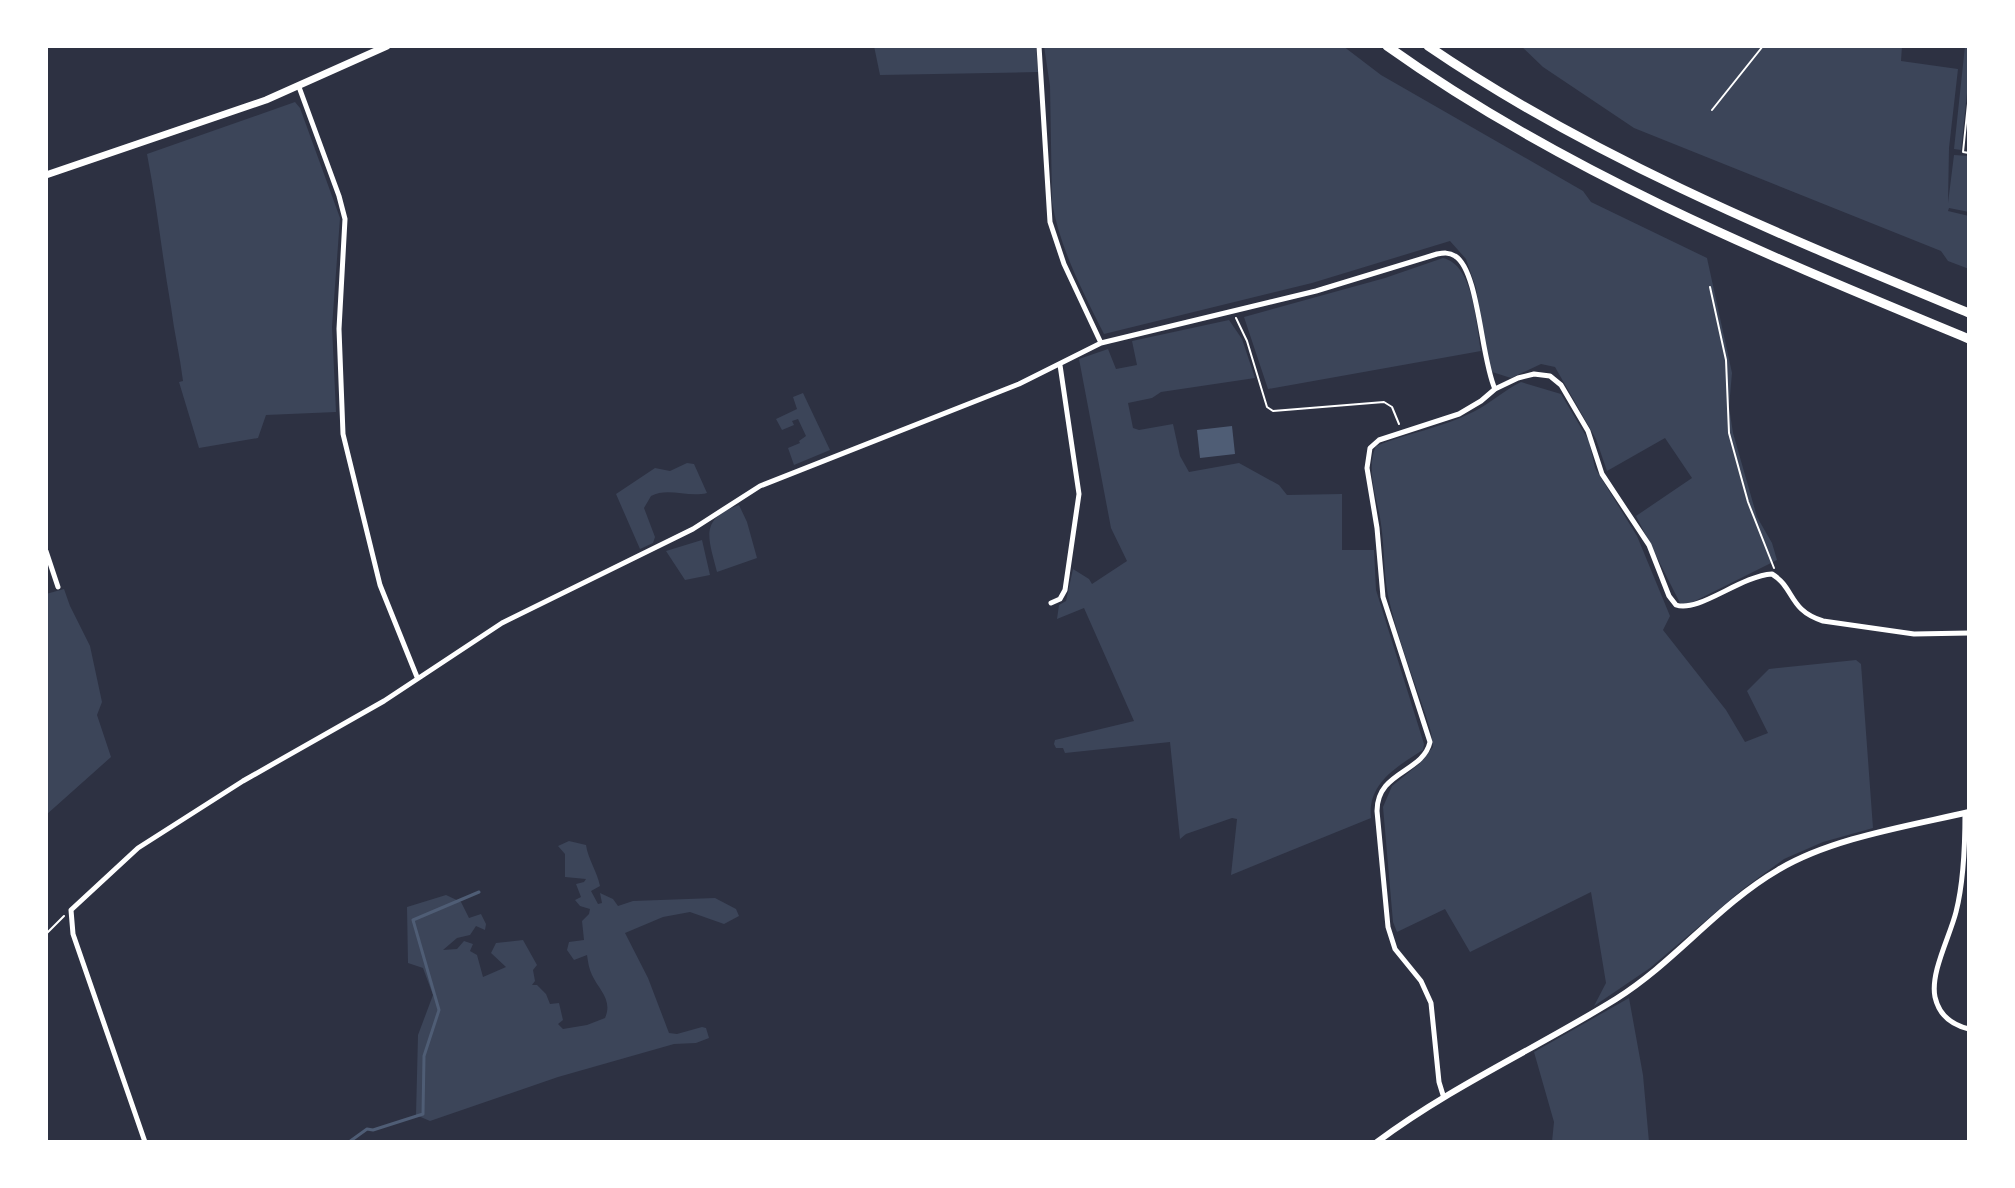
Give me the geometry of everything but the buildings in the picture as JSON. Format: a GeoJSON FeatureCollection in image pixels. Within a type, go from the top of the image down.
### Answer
{"type":"FeatureCollection","features":[{"type":"Feature","properties":{"kind":"highway"},"geometry":{"type":"LineString","coordinates":[[1387,46],[1493,114],[1624,186],[1816,275],[1969,339]]}},
{"type":"Feature","properties":{"kind":"highway"},"geometry":{"type":"LineString","coordinates":[[1428,46],[1531,110],[1633,166],[1728,211],[1969,313]]}},
{"type":"Feature","properties":{"kind":"main road"},"geometry":{"type":"LineString","coordinates":[[46,175],[299,87],[387,46]]}},
{"type":"Feature","properties":{"kind":"street"},"geometry":{"type":"LineString","coordinates":[[1039,46],[1050,222],[1064,264],[1101,343]]}},
{"type":"Feature","properties":{"kind":"street"},"geometry":{"type":"LineString","coordinates":[[299,87],[345,219],[339,329],[343,434],[377,575],[417,677]]}},
{"type":"Feature","properties":{"kind":"street"},"geometry":{"type":"LineString","coordinates":[[145,1142],[73,934],[71,910],[112,869],[159,834],[243,781],[384,701],[502,623],[693,529],[760,486],[1019,384],[1101,343],[1316,291],[1430,255],[1453,254],[1463,264],[1473,289],[1487,370],[1495,389]]}},
{"type":"Feature","properties":{"kind":"street"},"geometry":{"type":"LineString","coordinates":[[1051,603],[1060,599],[1065,590],[1079,494],[1060,365]]}},
{"type":"Feature","properties":{"kind":"street"},"geometry":{"type":"LineString","coordinates":[[1443,1095],[1431,1003],[1421,981],[1395,949],[1388,927],[1377,811],[1381,789],[1422,757],[1430,742],[1383,597],[1377,528],[1368,477],[1370,448],[1379,440],[1459,414],[1495,389],[1518,378],[1534,374],[1550,376],[1561,385],[1588,431],[1602,474],[1649,545],[1669,596],[1676,605],[1693,606],[1747,579],[1767,574],[1775,575],[1799,610],[1809,617],[1914,634],[1969,633]]}},
{"type":"Feature","properties":{"kind":"street"},"geometry":{"type":"LineString","coordinates":[[46,551],[58,587]]}},
{"type":"Feature","properties":{"kind":"street"},"geometry":{"type":"LineString","coordinates":[[1377,1142],[1443,1095],[1635,987],[1764,878],[1790,863],[1828,847],[1967,812],[1958,903],[1934,991],[1938,1006],[1946,1018],[1969,1029]]}},
{"type":"Feature","properties":{"kind":"path"},"geometry":{"type":"LineString","coordinates":[[1712,110],[1763,46]]}},
{"type":"Feature","properties":{"kind":"path"},"geometry":{"type":"LineString","coordinates":[[1969,94],[1963,152],[1969,153]]}},
{"type":"Feature","properties":{"kind":"path"},"geometry":{"type":"LineString","coordinates":[[1710,287],[1726,360],[1729,433],[1748,502],[1771,555],[1775,575]]}},
{"type":"Feature","properties":{"kind":"path"},"geometry":{"type":"LineString","coordinates":[[1231,312],[1242,327],[1267,407],[1273,411],[1384,402],[1392,407],[1402,433]]}},
{"type":"Feature","properties":{"kind":"path"},"geometry":{"type":"LineString","coordinates":[[46,934],[71,910]]}},
{"type":"Feature","properties":{"kind":"shaded area"},"geometry":{"type":"Polygon","coordinates":[[[874,46],[1036,46],[1038,72],[880,75],[874,46]]]}},
{"type":"Feature","properties":{"kind":"shaded area"},"geometry":{"type":"Polygon","coordinates":[[[1044,46],[1343,46],[1381,75],[1583,191],[1591,202],[1707,258],[1732,373],[1729,407],[1733,433],[1757,517],[1772,543],[1777,560],[1691,603],[1680,603],[1636,516],[1692,478],[1665,438],[1607,471],[1596,439],[1555,367],[1541,364],[1511,378],[1489,371],[1476,288],[1466,259],[1450,241],[1312,283],[1104,334],[1066,253],[1052,202],[1050,86],[1044,46]]]}},
{"type":"Feature","properties":{"kind":"shaded area"},"geometry":{"type":"Polygon","coordinates":[[[1521,46],[1902,46],[1901,61],[1958,69],[1949,148],[1948,203],[1954,155],[1969,156],[1969,212],[1949,208],[1948,211],[1969,216],[1969,269],[1948,261],[1941,251],[1634,128],[1543,67],[1521,46]]]}},
{"type":"Feature","properties":{"kind":"shaded area"},"geometry":{"type":"Polygon","coordinates":[[[1965,46],[1969,46],[1969,74],[1961,150],[1954,149],[1965,46]]]}},
{"type":"Feature","properties":{"kind":"shaded area"},"geometry":{"type":"Polygon","coordinates":[[[295,102],[300,108],[340,218],[332,327],[336,412],[266,415],[258,438],[199,448],[179,382],[183,381],[182,372],[147,154],[295,102]]]}},
{"type":"Feature","properties":{"kind":"shaded area"},"geometry":{"type":"Polygon","coordinates":[[[1443,258],[1453,263],[1467,283],[1481,351],[1268,389],[1244,317],[1385,278],[1443,258]]]}},
{"type":"Feature","properties":{"kind":"shaded area"},"geometry":{"type":"Polygon","coordinates":[[[1229,320],[1242,339],[1255,378],[1161,392],[1152,398],[1128,403],[1133,428],[1139,430],[1173,424],[1180,456],[1189,472],[1239,463],[1279,485],[1287,495],[1342,494],[1342,550],[1374,550],[1376,590],[1424,744],[1423,750],[1395,769],[1379,785],[1371,806],[1371,818],[1231,875],[1237,819],[1186,834],[1180,839],[1170,742],[1065,753],[1063,748],[1056,748],[1054,744],[1055,740],[1134,721],[1084,608],[1057,619],[1059,605],[1066,601],[1073,569],[1092,584],[1127,561],[1111,528],[1079,359],[1108,349],[1116,369],[1137,365],[1132,341],[1229,320]]]}},
{"type":"Feature","properties":{"kind":"shaded area"},"geometry":{"type":"Polygon","coordinates":[[[1521,382],[1561,394],[1589,441],[1595,468],[1637,536],[1670,616],[1663,630],[1726,710],[1745,742],[1768,733],[1747,691],[1769,669],[1856,660],[1861,664],[1873,828],[1823,842],[1784,859],[1743,889],[1650,968],[1594,1006],[1606,983],[1591,892],[1470,952],[1445,909],[1397,932],[1393,922],[1383,807],[1392,786],[1419,764],[1433,747],[1388,594],[1372,475],[1373,455],[1376,446],[1461,418],[1521,382]]]}},
{"type":"Feature","properties":{"kind":"shaded area"},"geometry":{"type":"Polygon","coordinates":[[[803,393],[830,450],[794,465],[788,448],[800,443],[806,436],[798,419],[792,421],[794,425],[782,430],[776,419],[797,409],[793,397],[803,393]]]}},
{"type":"Feature","properties":{"kind":"shaded area"},"geometry":{"type":"Polygon","coordinates":[[[1232,426],[1235,454],[1200,458],[1197,430],[1232,426]]]}},
{"type":"Feature","properties":{"kind":"shaded area"},"geometry":{"type":"Polygon","coordinates":[[[687,463],[694,464],[707,493],[664,492],[651,496],[644,508],[655,537],[653,543],[640,549],[616,494],[655,468],[670,471],[687,463]]]}},
{"type":"Feature","properties":{"kind":"shaded area"},"geometry":{"type":"Polygon","coordinates":[[[739,505],[757,558],[717,572],[710,540],[712,524],[717,517],[739,505]]]}},
{"type":"Feature","properties":{"kind":"shaded area"},"geometry":{"type":"Polygon","coordinates":[[[702,540],[710,575],[685,580],[666,551],[702,540]]]}},
{"type":"Feature","properties":{"kind":"shaded area"},"geometry":{"type":"Polygon","coordinates":[[[64,589],[90,646],[102,702],[97,715],[111,757],[46,815],[46,594],[64,589]]]}},
{"type":"Feature","properties":{"kind":"shaded area"},"geometry":{"type":"Polygon","coordinates":[[[569,841],[586,845],[600,886],[591,891],[598,904],[602,903],[600,893],[613,899],[618,906],[633,901],[715,898],[736,909],[739,916],[724,924],[690,912],[663,917],[625,933],[648,978],[669,1033],[677,1034],[702,1027],[706,1028],[709,1038],[696,1043],[674,1044],[558,1077],[430,1121],[416,1115],[418,1035],[433,995],[423,968],[408,963],[407,907],[446,895],[461,902],[469,918],[481,914],[486,924],[485,930],[476,926],[470,935],[457,938],[443,950],[457,949],[464,941],[473,944],[470,951],[477,955],[483,977],[506,967],[491,953],[496,943],[523,940],[537,965],[533,970],[535,981],[532,985],[537,985],[546,994],[550,1004],[559,1003],[563,1020],[558,1024],[563,1029],[605,1018],[606,1000],[591,973],[587,955],[574,960],[567,950],[569,942],[584,940],[582,921],[590,909],[580,906],[575,900],[581,897],[576,884],[586,879],[565,877],[565,854],[558,846],[569,841]]]}},
{"type":"Feature","properties":{"kind":"shaded area"},"geometry":{"type":"Polygon","coordinates":[[[1629,998],[1643,1075],[1649,1142],[1552,1142],[1554,1122],[1534,1052],[1629,998]]]}},
{"type":"Feature","properties":{"kind":"waterway"},"geometry":{"type":"LineString","coordinates":[[349,1142],[367,1129],[373,1130],[423,1114],[424,1056],[439,1010],[413,920],[479,892]]}}]}
